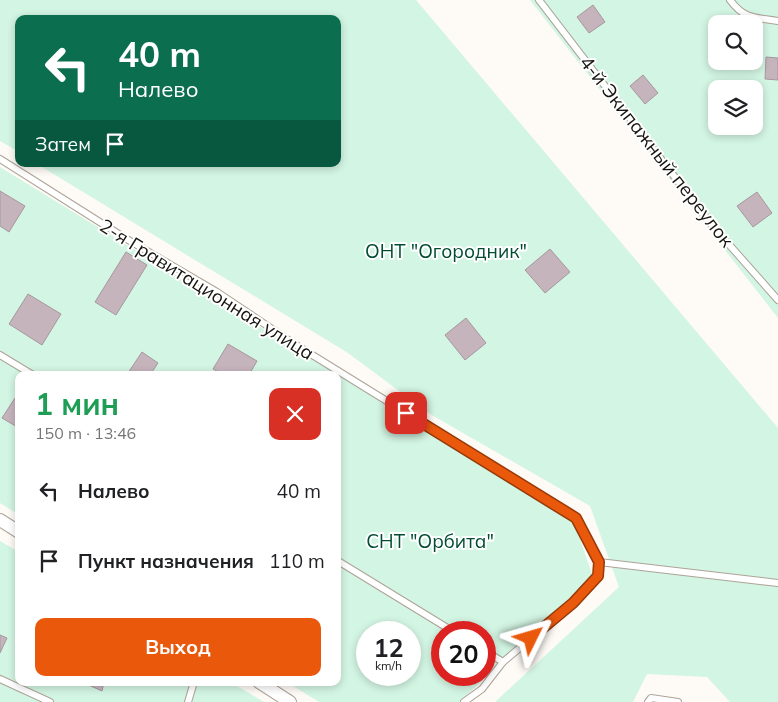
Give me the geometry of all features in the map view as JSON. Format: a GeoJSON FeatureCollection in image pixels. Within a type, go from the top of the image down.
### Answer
{"type":"FeatureCollection","features":[{"type":"Feature","properties":{"kind":"street"},"geometry":{"type":"LineString","coordinates":[[0,520],[15,529]]}},
{"type":"Feature","properties":{"kind":"street"},"geometry":{"type":"LineString","coordinates":[[265,686],[290,702]]}},
{"type":"Feature","properties":{"kind":"lane","name":"4-й Экипажный переулок"},"geometry":{"type":"LineString","coordinates":[[539,0],[710,223],[778,300]]}},
{"type":"Feature","properties":{"kind":"lane"},"geometry":{"type":"LineString","coordinates":[[730,0],[737,10],[750,17],[778,21]]}},
{"type":"Feature","properties":{"kind":"lane","name":"2-я Гравитационная улица"},"geometry":{"type":"LineString","coordinates":[[0,159],[126,238],[217,292],[338,371]]}},
{"type":"Feature","properties":{"kind":"lane"},"geometry":{"type":"LineString","coordinates":[[0,355],[26,371]]}},
{"type":"Feature","properties":{"kind":"lane","name":"2-я Гравитационная улица"},"geometry":{"type":"LineString","coordinates":[[341,373],[576,518],[599,562]]}},
{"type":"Feature","properties":{"kind":"lane"},"geometry":{"type":"LineString","coordinates":[[464,702],[482,689],[503,662],[573,603],[598,576],[599,562],[778,582]]}},
{"type":"Feature","properties":{"kind":"lane"},"geometry":{"type":"LineString","coordinates":[[341,563],[436,621]]}},
{"type":"Feature","properties":{"kind":"lane"},"geometry":{"type":"LineString","coordinates":[[496,658],[503,662]]}},
{"type":"Feature","properties":{"kind":"lane"},"geometry":{"type":"LineString","coordinates":[[0,679],[15,686]]}},
{"type":"Feature","properties":{"kind":"lane"},"geometry":{"type":"LineString","coordinates":[[15,686],[50,702]]}},
{"type":"Feature","properties":{"kind":"lane"},"geometry":{"type":"LineString","coordinates":[[188,702],[193,686]]}},
{"type":"Feature","properties":{"kind":"lane"},"geometry":{"type":"LineString","coordinates":[[648,702],[651,698],[678,702]]}},
{"type":"Feature","properties":{"kind":"green space","name":"ОНТ \"Огородник\""},"geometry":{"type":"Polygon","coordinates":[[[0,0],[416,0],[778,428],[778,702],[730,702],[707,677],[647,674],[633,702],[495,702],[619,587],[590,506],[430,414],[348,353],[42,167],[341,167],[341,15],[15,15],[15,150],[0,141],[0,0]]]}},
{"type":"Feature","properties":{"kind":"green space"},"geometry":{"type":"Polygon","coordinates":[[[530,0],[778,0],[778,318],[530,0]]]}},
{"type":"Feature","properties":{"kind":"green space","name":"СНТ \"Орбита\""},"geometry":{"type":"Polygon","coordinates":[[[0,167],[332,371],[15,371],[15,512],[0,503],[0,167]]]}},
{"type":"Feature","properties":{"kind":"green space","name":"СНТ \"Орбита\""},"geometry":{"type":"Polygon","coordinates":[[[341,376],[573,519],[594,580],[496,669],[496,621],[431,621],[431,686],[477,686],[459,702],[319,702],[293,686],[341,686],[341,376]]]}},
{"type":"Feature","properties":{"kind":"green space"},"geometry":{"type":"Polygon","coordinates":[[[0,541],[15,550],[15,686],[237,686],[264,702],[0,702],[0,541]]]}},
{"type":"Feature","properties":{"kind":"building"},"geometry":{"type":"Polygon","coordinates":[[[593,5],[605,22],[589,33],[577,17],[593,5]]]}},
{"type":"Feature","properties":{"kind":"building"},"geometry":{"type":"Polygon","coordinates":[[[766,57],[778,58],[778,80],[765,79],[766,57]]]}},
{"type":"Feature","properties":{"kind":"building"},"geometry":{"type":"Polygon","coordinates":[[[643,75],[658,93],[645,104],[630,86],[643,75]]]}},
{"type":"Feature","properties":{"kind":"building"},"geometry":{"type":"Polygon","coordinates":[[[0,191],[25,206],[9,232],[0,226],[0,191]]]}},
{"type":"Feature","properties":{"kind":"building"},"geometry":{"type":"Polygon","coordinates":[[[757,192],[772,213],[753,227],[737,206],[757,192]]]}},
{"type":"Feature","properties":{"kind":"building"},"geometry":{"type":"Polygon","coordinates":[[[550,249],[570,272],[545,293],[525,270],[550,249]]]}},
{"type":"Feature","properties":{"kind":"building"},"geometry":{"type":"Polygon","coordinates":[[[126,252],[147,265],[116,315],[95,302],[126,252]]]}},
{"type":"Feature","properties":{"kind":"building"},"geometry":{"type":"Polygon","coordinates":[[[28,294],[61,314],[42,345],[9,324],[28,294]]]}},
{"type":"Feature","properties":{"kind":"building"},"geometry":{"type":"Polygon","coordinates":[[[466,318],[486,343],[465,360],[445,335],[466,318]]]}},
{"type":"Feature","properties":{"kind":"building"},"geometry":{"type":"Polygon","coordinates":[[[228,344],[257,361],[251,371],[217,371],[213,369],[228,344]]]}},
{"type":"Feature","properties":{"kind":"building"},"geometry":{"type":"Polygon","coordinates":[[[142,352],[158,363],[153,371],[129,371],[142,352]]]}},
{"type":"Feature","properties":{"kind":"building"},"geometry":{"type":"Polygon","coordinates":[[[15,398],[15,426],[2,418],[15,398]]]}},
{"type":"Feature","properties":{"kind":"building"},"geometry":{"type":"Polygon","coordinates":[[[0,635],[7,638],[0,653],[0,635]]]}},
{"type":"Feature","properties":{"kind":"building"},"geometry":{"type":"Polygon","coordinates":[[[91,686],[103,686],[102,691],[91,686]]]}},
{"type":"Feature","properties":{"kind":"route"},"geometry":{"type":"LineString","coordinates":[[406,413],[576,518],[599,562],[598,576],[573,603],[531,638]]}}]}
